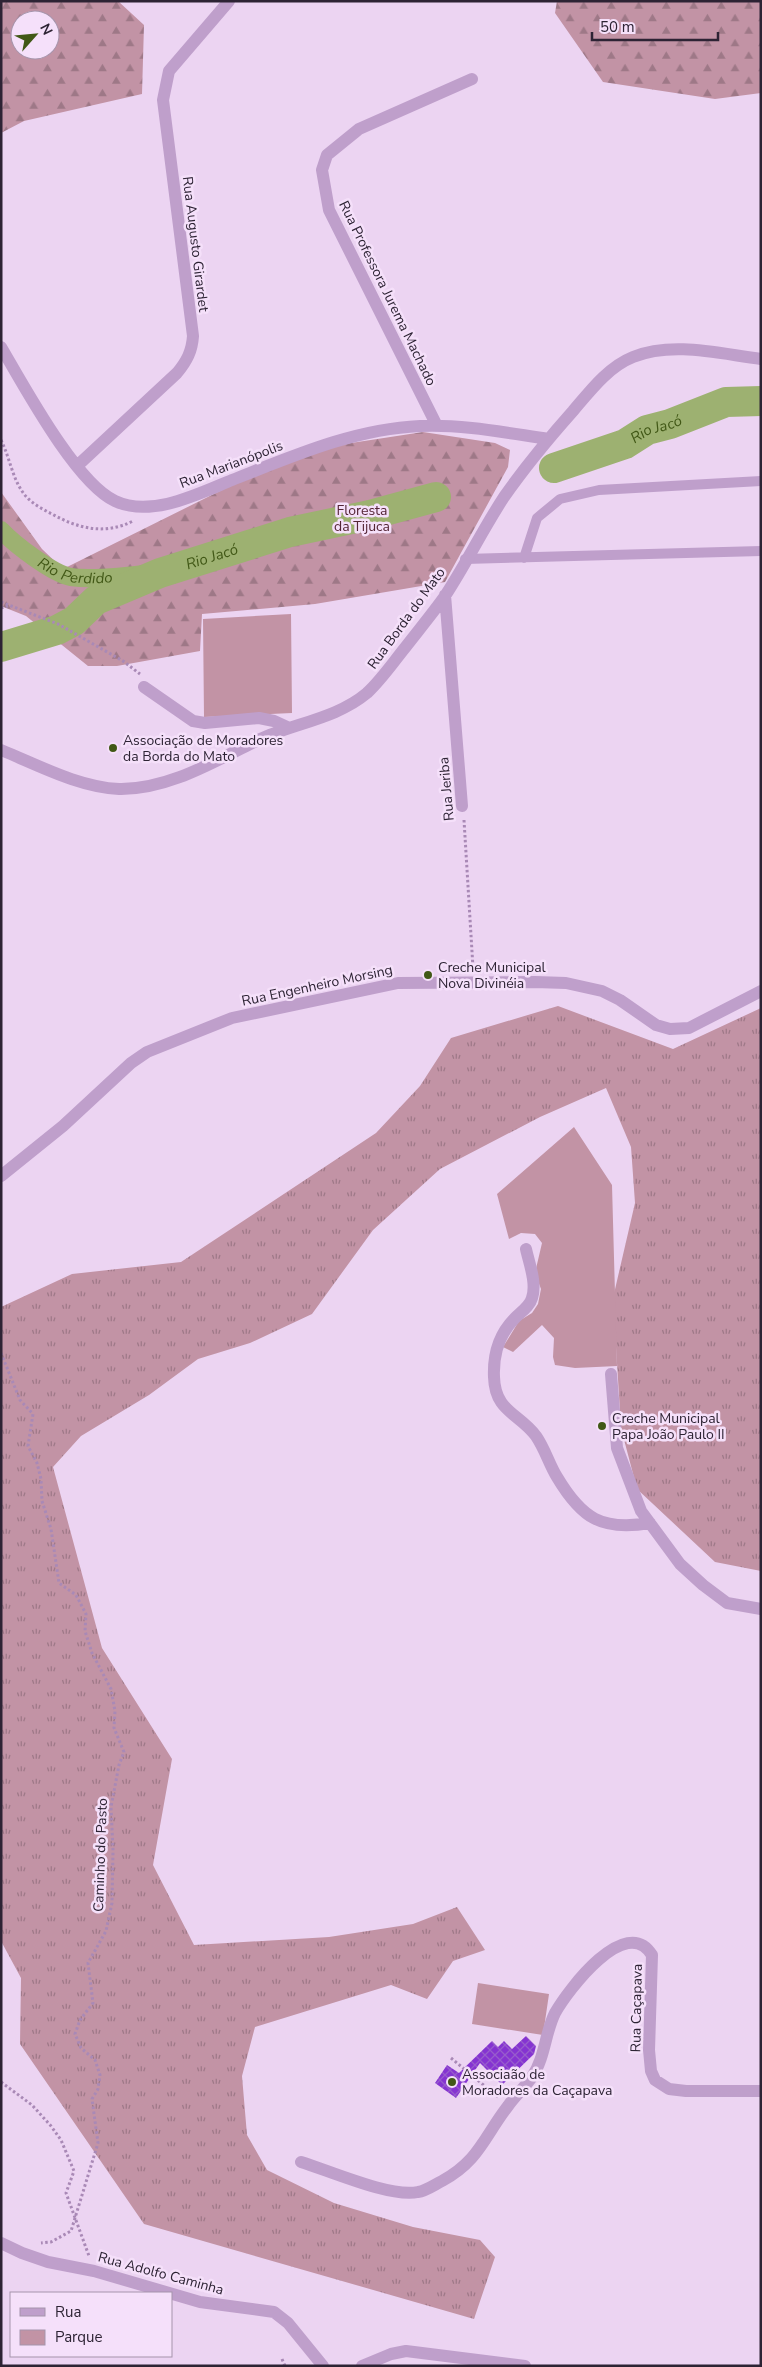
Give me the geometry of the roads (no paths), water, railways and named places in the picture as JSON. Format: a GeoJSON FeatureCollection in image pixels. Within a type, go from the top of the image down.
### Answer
{"type":"FeatureCollection","features":[{"type":"Feature","properties":{"kind":"street","name":"Rua Augusto Girardet"},"geometry":{"type":"LineString","coordinates":[[77,466],[177,373],[186,362],[192,348],[193,336],[163,100],[169,71],[228,1]]}},
{"type":"Feature","properties":{"kind":"street","name":"Rua Professora Jurema Machado"},"geometry":{"type":"LineString","coordinates":[[437,426],[329,210],[322,170],[327,155],[359,129],[472,80]]}},
{"type":"Feature","properties":{"kind":"street","name":"Rua Marianópolis"},"geometry":{"type":"LineString","coordinates":[[1,347],[39,411],[77,466],[99,491],[116,502],[132,506],[153,506],[181,500],[310,450],[348,438],[404,427],[437,426],[549,439]]}},
{"type":"Feature","properties":{"kind":"street","name":"Rua Borda do Mato"},"geometry":{"type":"LineString","coordinates":[[1,750],[83,782],[118,789],[150,786],[194,771],[287,727],[336,712],[368,692],[385,673],[445,595],[505,497],[549,439],[593,388],[615,367],[632,357],[654,351],[673,350],[761,359]]}},
{"type":"Feature","properties":{"kind":"street","name":"Rua Jeriba"},"geometry":{"type":"LineString","coordinates":[[445,595],[462,806]]}},
{"type":"Feature","properties":{"kind":"street"},"geometry":{"type":"LineString","coordinates":[[144,687],[193,721],[205,723],[259,718],[274,721],[287,727]]}},
{"type":"Feature","properties":{"kind":"street","name":"Rua Engenheiro Morsing"},"geometry":{"type":"LineString","coordinates":[[1,1176],[63,1126],[130,1063],[147,1052],[232,1018],[398,983],[535,982],[582,986],[602,991],[620,1000],[656,1025],[670,1029],[689,1028],[761,991]]}},
{"type":"Feature","properties":{"kind":"street"},"geometry":{"type":"LineString","coordinates":[[526,1249],[533,1285],[532,1298],[503,1332],[494,1363],[495,1392],[513,1417],[535,1436],[557,1477],[572,1498],[590,1517],[609,1526],[650,1523]]}},
{"type":"Feature","properties":{"kind":"street"},"geometry":{"type":"LineString","coordinates":[[611,1374],[616,1448],[641,1511],[680,1564],[703,1585],[727,1603],[761,1608]]}},
{"type":"Feature","properties":{"kind":"street","name":"Rua Caçapava"},"geometry":{"type":"LineString","coordinates":[[301,2162],[380,2189],[399,2193],[418,2192],[454,2175],[471,2162],[508,2106],[533,2076],[541,2060],[555,2013],[572,1989],[605,1953],[620,1945],[636,1942],[647,1946],[652,1955],[649,2050],[651,2071],[655,2080],[669,2089],[686,2091],[761,2091]]}},
{"type":"Feature","properties":{"kind":"street","name":"Rua Adolfo Caminha"},"geometry":{"type":"LineString","coordinates":[[1,2243],[48,2262],[94,2271],[166,2292]]}},
{"type":"Feature","properties":{"kind":"street","name":"Rua Adolfo Caminha"},"geometry":{"type":"LineString","coordinates":[[172,2294],[200,2302],[274,2312],[288,2323],[323,2366]]}},
{"type":"Feature","properties":{"kind":"street"},"geometry":{"type":"LineString","coordinates":[[362,2366],[391,2354],[406,2351],[525,2366]]}},
{"type":"Feature","properties":{"kind":"lane"},"geometry":{"type":"LineString","coordinates":[[524,558],[537,518],[560,499],[599,490],[761,481]]}},
{"type":"Feature","properties":{"kind":"lane"},"geometry":{"type":"LineString","coordinates":[[465,560],[761,551]]}},
{"type":"Feature","properties":{"kind":"waterway","name":"Rio Jacó"},"geometry":{"type":"LineString","coordinates":[[554,468],[625,444],[647,430],[670,424],[726,402],[761,401]]}},
{"type":"Feature","properties":{"kind":"waterway","name":"Rio Jacó"},"geometry":{"type":"LineString","coordinates":[[1,647],[57,630],[74,621],[96,600],[160,573],[290,532],[370,515],[436,497]]}},
{"type":"Feature","properties":{"kind":"waterway","name":"Rio Perdido"},"geometry":{"type":"LineString","coordinates":[[1,530],[34,558],[63,575],[81,578],[104,578],[160,573]]}},
{"type":"Feature","properties":{"kind":"place","name":"Associação de Moradores da Borda do Mato"},"geometry":{"type":"Point","coordinates":[113,748]}},
{"type":"Feature","properties":{"kind":"place","name":"Creche Municipal Nova Divinéia"},"geometry":{"type":"Point","coordinates":[428,975]}},
{"type":"Feature","properties":{"kind":"place","name":"Creche Municipal Papa João Paulo II"},"geometry":{"type":"Point","coordinates":[602,1426]}},
{"type":"Feature","properties":{"kind":"place","name":"Associaão de Moradores da Caçapava"},"geometry":{"type":"Point","coordinates":[452,2082]}},
{"type":"Feature","properties":{"kind":"park label","name":"Floresta da Tijuca"},"geometry":{"type":"Point","coordinates":[362,518]}}]}
